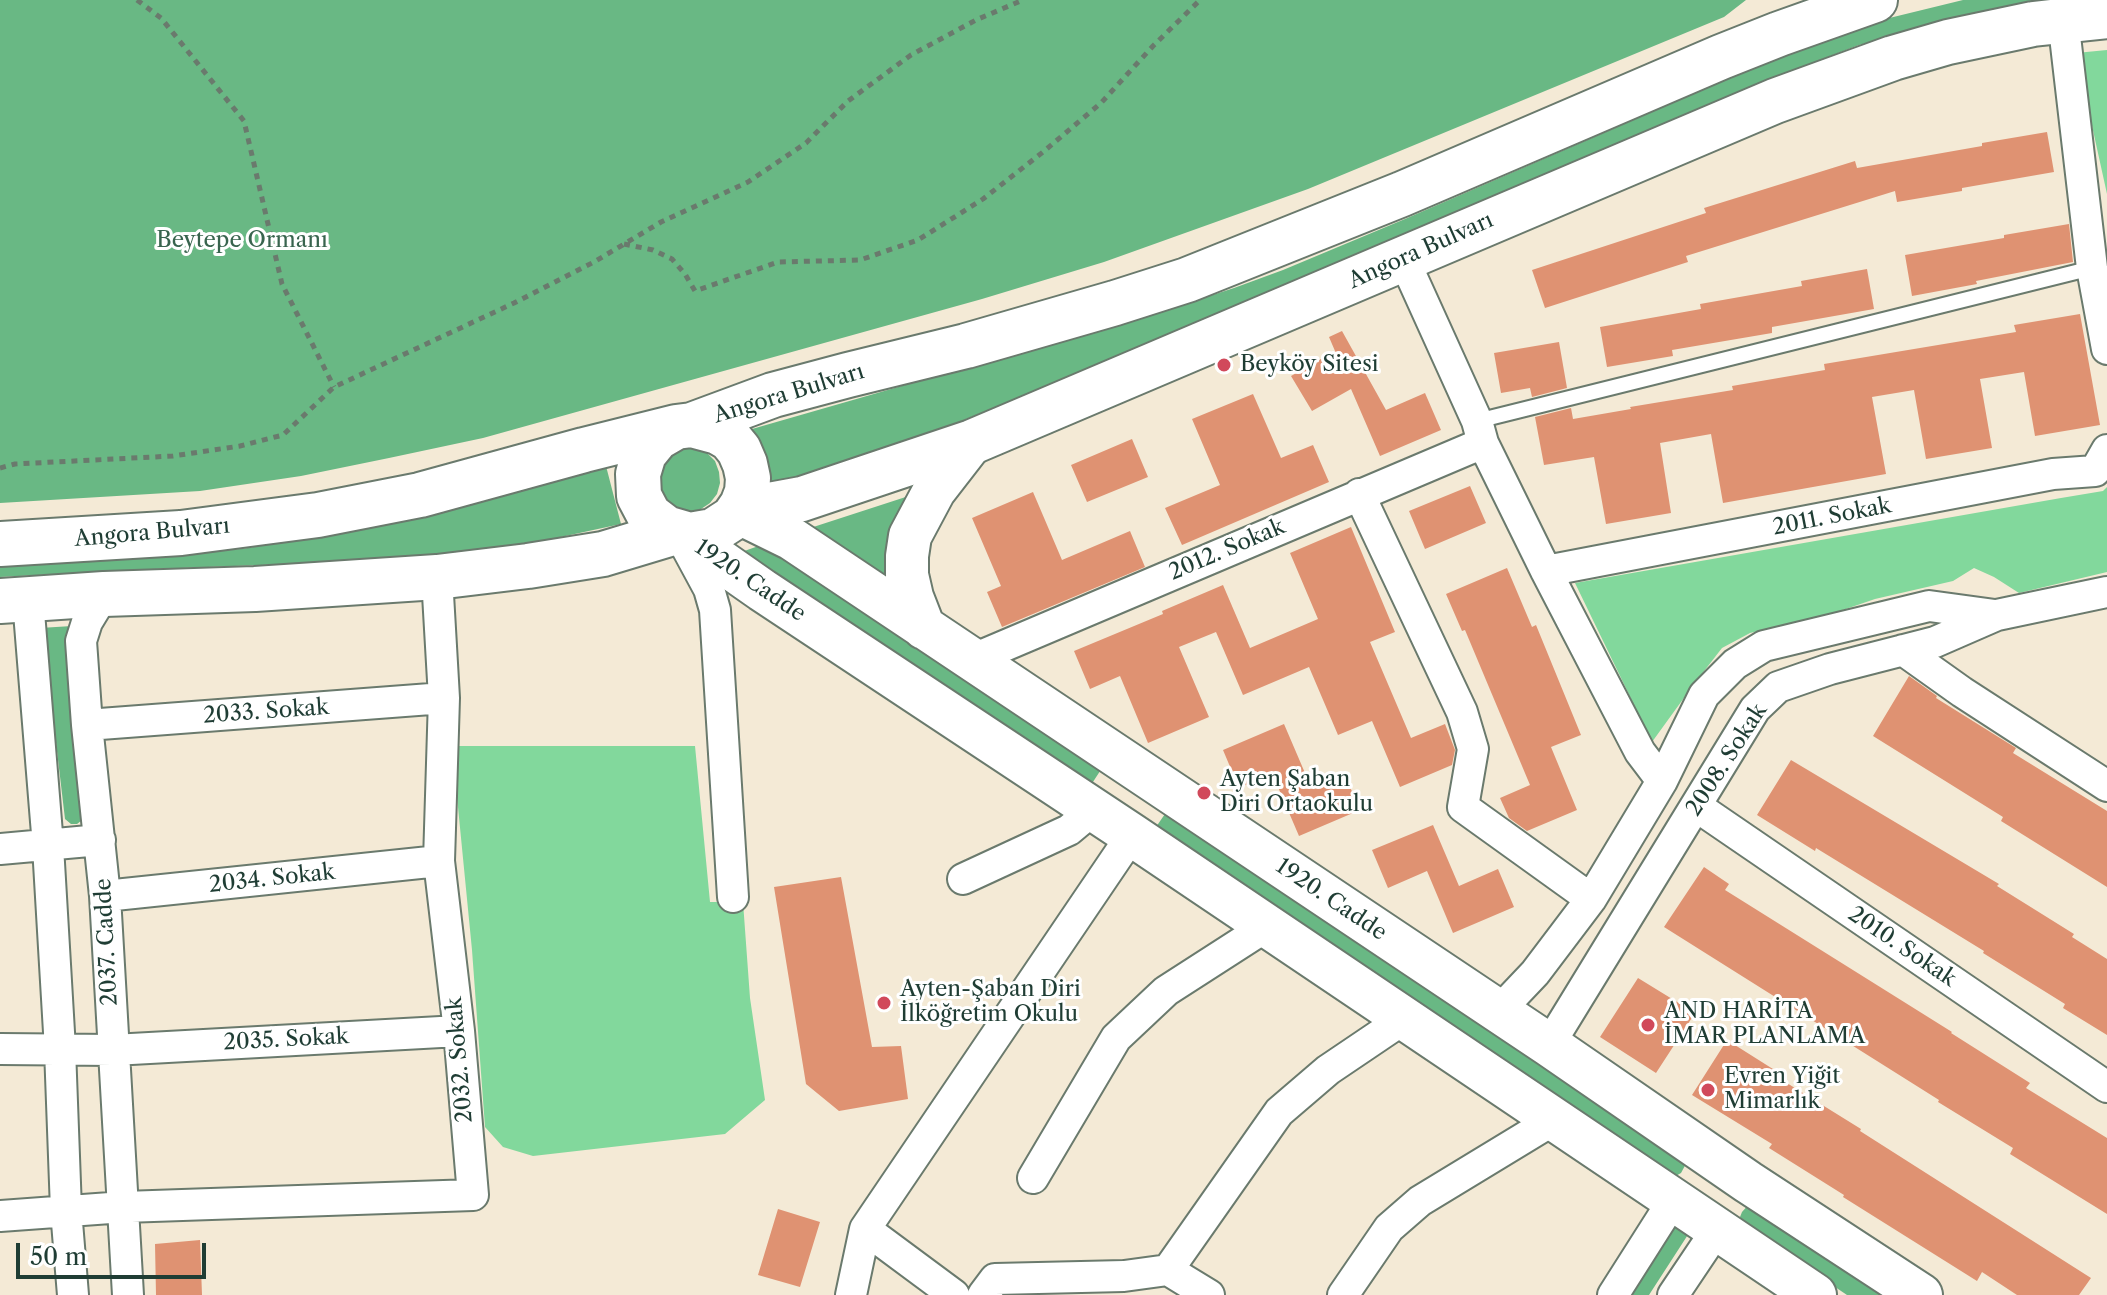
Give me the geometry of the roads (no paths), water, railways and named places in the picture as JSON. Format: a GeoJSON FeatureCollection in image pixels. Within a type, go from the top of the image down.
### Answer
{"type":"FeatureCollection","features":[{"type":"Feature","properties":{"kind":"main road","name":"Angora Bulvarı"},"geometry":{"type":"LineString","coordinates":[[679,533],[649,515],[639,496],[638,474],[644,454],[657,438],[773,395],[966,346],[1187,280],[1402,194],[1750,45],[1875,0]]}},
{"type":"Feature","properties":{"kind":"main road","name":"Angora Bulvarı"},"geometry":{"type":"LineString","coordinates":[[0,544],[181,533],[318,515],[420,495],[684,426],[718,432],[730,439],[739,450],[748,478],[747,492],[740,509],[802,499],[972,442],[1745,113],[1893,58],[1986,34],[2063,19],[2107,16]]}},
{"type":"Feature","properties":{"kind":"main road"},"geometry":{"type":"LineString","coordinates":[[924,628],[907,575],[910,536],[934,491],[972,442]]}},
{"type":"Feature","properties":{"kind":"main road"},"geometry":{"type":"LineString","coordinates":[[14,601],[437,577],[528,566],[603,554],[679,533],[701,535],[724,526],[740,509]]}},
{"type":"Feature","properties":{"kind":"main road","name":"1920. Cadde"},"geometry":{"type":"LineString","coordinates":[[740,509],[792,539],[1921,1295]]}},
{"type":"Feature","properties":{"kind":"main road","name":"1920. Cadde"},"geometry":{"type":"LineString","coordinates":[[679,533],[1815,1295]]}},
{"type":"Feature","properties":{"kind":"main road"},"geometry":{"type":"LineString","coordinates":[[1089,806],[1119,759]]}},
{"type":"Feature","properties":{"kind":"main road"},"geometry":{"type":"LineString","coordinates":[[1132,835],[1162,788]]}},
{"type":"Feature","properties":{"kind":"main road"},"geometry":{"type":"LineString","coordinates":[[1674,1199],[1705,1153]]}},
{"type":"Feature","properties":{"kind":"main road"},"geometry":{"type":"LineString","coordinates":[[1718,1228],[1748,1182]]}},
{"type":"Feature","properties":{"kind":"street"},"geometry":{"type":"LineString","coordinates":[[2063,19],[2092,268],[2107,349]]}},
{"type":"Feature","properties":{"kind":"street"},"geometry":{"type":"LineString","coordinates":[[1404,260],[1546,571],[1640,752],[1662,781]]}},
{"type":"Feature","properties":{"kind":"street","name":"2012. Sokak"},"geometry":{"type":"LineString","coordinates":[[971,660],[1359,494],[1480,432]]}},
{"type":"Feature","properties":{"kind":"street","name":"2011. Sokak"},"geometry":{"type":"LineString","coordinates":[[1546,571],[2053,474],[2095,471],[2107,450]]}},
{"type":"Feature","properties":{"kind":"street"},"geometry":{"type":"LineString","coordinates":[[1359,494],[1462,712],[1473,749],[1463,807],[1591,899]]}},
{"type":"Feature","properties":{"kind":"street"},"geometry":{"type":"LineString","coordinates":[[679,533],[702,574],[715,610],[733,897]]}},
{"type":"Feature","properties":{"kind":"street","name":"2032. Sokak"},"geometry":{"type":"LineString","coordinates":[[124,1207],[473,1195],[459,1031],[439,861],[444,698],[437,577]]}},
{"type":"Feature","properties":{"kind":"street","name":"2008. Sokak"},"geometry":{"type":"LineString","coordinates":[[1549,1045],[1755,709],[1778,687],[1830,669],[1935,642],[1997,615],[2107,592]]}},
{"type":"Feature","properties":{"kind":"street","name":"2037. Cadde"},"geometry":{"type":"LineString","coordinates":[[104,594],[87,622],[81,641],[105,896],[128,1295]]}},
{"type":"Feature","properties":{"kind":"street"},"geometry":{"type":"LineString","coordinates":[[14,601],[48,846],[73,1295]]}},
{"type":"Feature","properties":{"kind":"street"},"geometry":{"type":"LineString","coordinates":[[1498,1012],[1535,973],[1591,899],[1662,781],[1704,695],[1735,664],[1764,646],[1929,606],[1997,615]]}},
{"type":"Feature","properties":{"kind":"street"},"geometry":{"type":"LineString","coordinates":[[1903,650],[2107,786]]}},
{"type":"Feature","properties":{"kind":"street","name":"2033. Sokak"},"geometry":{"type":"LineString","coordinates":[[87,725],[444,698]]}},
{"type":"Feature","properties":{"kind":"street"},"geometry":{"type":"LineString","coordinates":[[963,879],[1069,830],[1081,820],[1089,806]]}},
{"type":"Feature","properties":{"kind":"street","name":"2010. Sokak"},"geometry":{"type":"LineString","coordinates":[[1696,806],[2107,1087]]}},
{"type":"Feature","properties":{"kind":"street"},"geometry":{"type":"LineString","coordinates":[[851,1295],[865,1229],[1132,835]]}},
{"type":"Feature","properties":{"kind":"street"},"geometry":{"type":"LineString","coordinates":[[0,849],[100,840]]}},
{"type":"Feature","properties":{"kind":"street","name":"2034. Sokak"},"geometry":{"type":"LineString","coordinates":[[105,896],[439,861]]}},
{"type":"Feature","properties":{"kind":"street"},"geometry":{"type":"LineString","coordinates":[[1033,1178],[1116,1038],[1166,991],[1267,926]]}},
{"type":"Feature","properties":{"kind":"street"},"geometry":{"type":"LineString","coordinates":[[1168,1270],[1279,1112],[1328,1070],[1405,1018]]}},
{"type":"Feature","properties":{"kind":"street","name":"2035. Sokak"},"geometry":{"type":"LineString","coordinates":[[0,1049],[113,1050],[459,1031]]}},
{"type":"Feature","properties":{"kind":"street"},"geometry":{"type":"LineString","coordinates":[[1343,1295],[1389,1228],[1420,1201],[1555,1119]]}},
{"type":"Feature","properties":{"kind":"street"},"geometry":{"type":"LineString","coordinates":[[1613,1295],[1674,1199]]}},
{"type":"Feature","properties":{"kind":"street"},"geometry":{"type":"LineString","coordinates":[[0,1216],[124,1207]]}},
{"type":"Feature","properties":{"kind":"street"},"geometry":{"type":"LineString","coordinates":[[1673,1295],[1718,1228]]}},
{"type":"Feature","properties":{"kind":"street"},"geometry":{"type":"LineString","coordinates":[[865,1229],[954,1295]]}},
{"type":"Feature","properties":{"kind":"street"},"geometry":{"type":"LineString","coordinates":[[983,1295],[995,1279],[1124,1276],[1168,1270],[1209,1295]]}},
{"type":"Feature","properties":{"kind":"lane"},"geometry":{"type":"LineString","coordinates":[[1480,432],[2092,268]]}},
{"type":"Feature","properties":{"kind":"place","name":"Beyköy Sitesi"},"geometry":{"type":"Point","coordinates":[1224,365]}},
{"type":"Feature","properties":{"kind":"place","name":"Ayten Şaban Diri Ortaokulu"},"geometry":{"type":"Point","coordinates":[1204,793]}},
{"type":"Feature","properties":{"kind":"place","name":"Ayten-Şaban Diri İlköğretim Okulu"},"geometry":{"type":"Point","coordinates":[884,1003]}},
{"type":"Feature","properties":{"kind":"place","name":"AND HARİTA İMAR PLANLAMA"},"geometry":{"type":"Point","coordinates":[1648,1025]}},
{"type":"Feature","properties":{"kind":"place","name":"Evren Yiğit Mimarlık"},"geometry":{"type":"Point","coordinates":[1708,1090]}},
{"type":"Feature","properties":{"kind":"park label","name":"Beytepe Ormanı"},"geometry":{"type":"Point","coordinates":[242,241]}}]}
